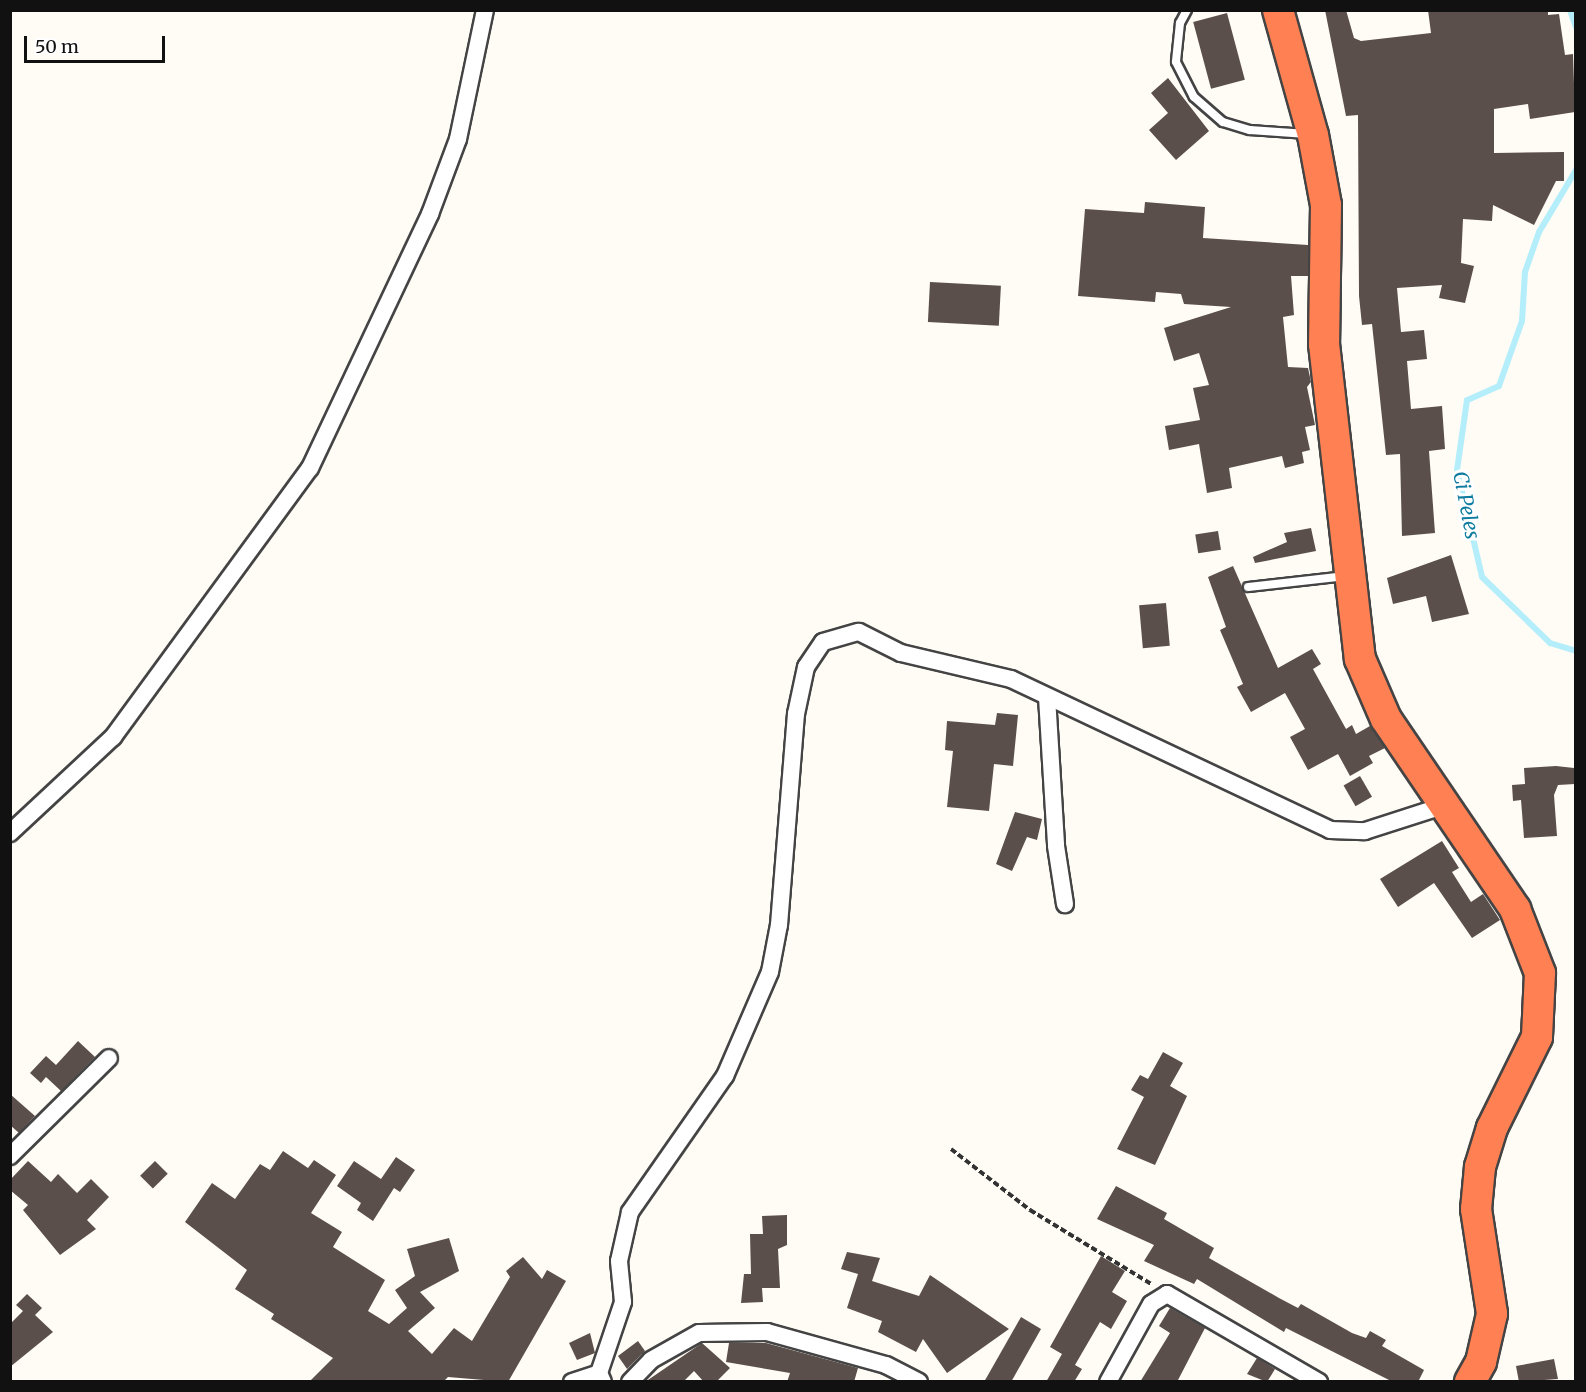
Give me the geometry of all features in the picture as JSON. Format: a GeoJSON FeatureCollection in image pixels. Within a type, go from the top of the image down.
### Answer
{"type":"FeatureCollection","features":[{"type":"Feature","properties":{"kind":"highway"},"geometry":{"type":"LineString","coordinates":[[1278,10],[1313,135],[1327,223],[1324,345],[1355,636],[1368,682],[1443,806],[1515,909],[1534,953],[1542,995],[1537,1037],[1492,1128],[1480,1167],[1476,1209],[1492,1314],[1481,1362],[1470,1382]]}},
{"type":"Feature","properties":{"kind":"street"},"geometry":{"type":"LineString","coordinates":[[10,833],[113,737],[310,468],[430,214],[458,139],[485,10]]}},
{"type":"Feature","properties":{"kind":"street"},"geometry":{"type":"LineString","coordinates":[[572,1382],[601,1377],[623,1302],[619,1261],[630,1212],[718,1086],[770,972],[779,926],[791,749],[802,680],[813,653],[834,635],[859,632],[901,653],[993,674],[1047,697],[1330,830],[1365,831],[1443,806]]}},
{"type":"Feature","properties":{"kind":"street"},"geometry":{"type":"LineString","coordinates":[[1047,697],[1056,846],[1065,904]]}},
{"type":"Feature","properties":{"kind":"street"},"geometry":{"type":"LineString","coordinates":[[10,1156],[109,1058]]}},
{"type":"Feature","properties":{"kind":"street"},"geometry":{"type":"LineString","coordinates":[[1108,1382],[1151,1304],[1167,1294],[1319,1382]]}},
{"type":"Feature","properties":{"kind":"street"},"geometry":{"type":"LineString","coordinates":[[630,1382],[651,1360],[699,1333],[767,1332],[865,1358],[919,1382]]}},
{"type":"Feature","properties":{"kind":"lane"},"geometry":{"type":"LineString","coordinates":[[1187,10],[1180,23],[1176,62],[1194,97],[1223,122],[1250,130],[1313,135]]}},
{"type":"Feature","properties":{"kind":"lane"},"geometry":{"type":"LineString","coordinates":[[1248,587],[1350,576]]}},
{"type":"Feature","properties":{"kind":"path"},"geometry":{"type":"LineString","coordinates":[[951,1149],[1030,1210],[1167,1294]]}},
{"type":"Feature","properties":{"kind":"building"},"geometry":{"type":"Polygon","coordinates":[[[1325,10],[1346,10],[1354,38],[1361,41],[1431,33],[1428,10],[1548,10],[1548,15],[1559,14],[1565,55],[1573,54],[1575,112],[1530,119],[1528,104],[1494,109],[1494,153],[1564,152],[1564,181],[1556,181],[1534,225],[1493,205],[1492,221],[1463,219],[1461,263],[1474,266],[1465,303],[1439,298],[1442,285],[1397,288],[1401,332],[1424,330],[1427,359],[1407,361],[1411,409],[1442,406],[1445,449],[1429,451],[1435,533],[1402,536],[1400,454],[1386,455],[1372,324],[1362,325],[1359,296],[1358,115],[1346,116],[1325,10]]]}},
{"type":"Feature","properties":{"kind":"building"},"geometry":{"type":"Polygon","coordinates":[[[1227,13],[1245,80],[1211,89],[1193,22],[1227,13]]]}},
{"type":"Feature","properties":{"kind":"building"},"geometry":{"type":"Polygon","coordinates":[[[1168,78],[1209,131],[1176,160],[1149,130],[1168,113],[1151,93],[1168,78]]]}},
{"type":"Feature","properties":{"kind":"building"},"geometry":{"type":"Polygon","coordinates":[[[1145,202],[1205,207],[1203,238],[1308,245],[1308,276],[1291,276],[1294,315],[1283,317],[1288,367],[1308,368],[1311,382],[1307,387],[1315,425],[1305,427],[1310,450],[1302,452],[1304,463],[1285,468],[1282,456],[1229,468],[1232,488],[1207,493],[1199,444],[1169,450],[1165,426],[1200,420],[1193,388],[1209,385],[1199,353],[1174,361],[1164,328],[1231,307],[1184,304],[1181,294],[1156,292],[1155,302],[1078,296],[1085,209],[1144,213],[1145,202]]]}},
{"type":"Feature","properties":{"kind":"building"},"geometry":{"type":"Polygon","coordinates":[[[930,282],[1001,286],[999,326],[928,322],[930,282]]]}},
{"type":"Feature","properties":{"kind":"building"},"geometry":{"type":"Polygon","coordinates":[[[1311,528],[1316,551],[1255,563],[1253,557],[1287,542],[1284,533],[1311,528]]]}},
{"type":"Feature","properties":{"kind":"building"},"geometry":{"type":"Polygon","coordinates":[[[1218,531],[1221,550],[1198,553],[1195,535],[1218,531]]]}},
{"type":"Feature","properties":{"kind":"building"},"geometry":{"type":"Polygon","coordinates":[[[1451,555],[1469,614],[1432,622],[1426,596],[1393,604],[1387,578],[1451,555]]]}},
{"type":"Feature","properties":{"kind":"building"},"geometry":{"type":"Polygon","coordinates":[[[1233,566],[1278,668],[1312,649],[1321,664],[1313,669],[1346,729],[1352,725],[1356,734],[1370,726],[1385,748],[1369,756],[1373,763],[1350,776],[1338,754],[1308,770],[1290,737],[1305,729],[1285,693],[1251,712],[1237,687],[1243,684],[1220,630],[1226,627],[1208,577],[1233,566]]]}},
{"type":"Feature","properties":{"kind":"building"},"geometry":{"type":"Polygon","coordinates":[[[1166,603],[1170,646],[1143,648],[1139,605],[1166,603]]]}},
{"type":"Feature","properties":{"kind":"building"},"geometry":{"type":"Polygon","coordinates":[[[997,713],[1018,715],[1013,766],[994,764],[989,811],[947,807],[953,751],[945,750],[947,721],[995,725],[997,713]]]}},
{"type":"Feature","properties":{"kind":"building"},"geometry":{"type":"Polygon","coordinates":[[[1556,766],[1574,768],[1575,784],[1558,785],[1554,795],[1557,836],[1524,838],[1521,800],[1513,801],[1512,785],[1525,784],[1524,768],[1556,766]]]}},
{"type":"Feature","properties":{"kind":"building"},"geometry":{"type":"Polygon","coordinates":[[[1360,776],[1372,797],[1356,806],[1344,786],[1360,776]]]}},
{"type":"Feature","properties":{"kind":"building"},"geometry":{"type":"Polygon","coordinates":[[[1015,812],[1042,819],[1037,840],[1027,837],[1012,871],[996,864],[1015,812]]]}},
{"type":"Feature","properties":{"kind":"building"},"geometry":{"type":"Polygon","coordinates":[[[1442,841],[1459,868],[1452,872],[1471,902],[1483,894],[1500,920],[1472,938],[1434,883],[1398,907],[1380,879],[1442,841]]]}},
{"type":"Feature","properties":{"kind":"building"},"geometry":{"type":"Polygon","coordinates":[[[78,1041],[95,1057],[61,1091],[46,1077],[41,1083],[30,1073],[46,1056],[56,1065],[78,1041]]]}},
{"type":"Feature","properties":{"kind":"building"},"geometry":{"type":"Polygon","coordinates":[[[1163,1052],[1183,1063],[1170,1086],[1187,1096],[1155,1165],[1117,1149],[1144,1097],[1131,1090],[1140,1075],[1148,1079],[1163,1052]]]}},
{"type":"Feature","properties":{"kind":"building"},"geometry":{"type":"Polygon","coordinates":[[[10,1094],[35,1116],[19,1133],[10,1125],[10,1094]]]}},
{"type":"Feature","properties":{"kind":"building"},"geometry":{"type":"Polygon","coordinates":[[[283,1151],[308,1168],[314,1160],[336,1175],[311,1213],[342,1232],[333,1247],[385,1280],[368,1311],[389,1324],[407,1308],[395,1290],[415,1276],[407,1249],[449,1238],[459,1271],[420,1292],[435,1308],[408,1331],[432,1354],[454,1328],[472,1341],[510,1277],[506,1271],[523,1257],[542,1279],[547,1270],[566,1281],[508,1382],[448,1377],[443,1382],[309,1382],[333,1358],[271,1319],[274,1314],[235,1289],[247,1270],[185,1222],[212,1183],[235,1199],[260,1164],[270,1170],[283,1151]]]}},
{"type":"Feature","properties":{"kind":"building"},"geometry":{"type":"Polygon","coordinates":[[[396,1157],[415,1170],[400,1192],[394,1188],[373,1221],[357,1210],[361,1203],[337,1186],[354,1161],[381,1179],[396,1157]]]}},
{"type":"Feature","properties":{"kind":"building"},"geometry":{"type":"Polygon","coordinates":[[[28,1161],[51,1182],[58,1174],[77,1193],[91,1179],[109,1197],[87,1220],[96,1229],[60,1255],[23,1210],[28,1205],[10,1190],[10,1180],[28,1161]]]}},
{"type":"Feature","properties":{"kind":"building"},"geometry":{"type":"Polygon","coordinates":[[[155,1161],[168,1174],[153,1189],[140,1176],[155,1161]]]}},
{"type":"Feature","properties":{"kind":"building"},"geometry":{"type":"Polygon","coordinates":[[[1116,1186],[1167,1213],[1164,1219],[1214,1248],[1209,1258],[1279,1298],[1298,1308],[1301,1304],[1352,1333],[1366,1338],[1370,1331],[1386,1340],[1382,1346],[1424,1370],[1418,1382],[1393,1382],[1286,1328],[1284,1332],[1197,1279],[1194,1284],[1144,1261],[1154,1245],[1097,1219],[1116,1186]]]}},
{"type":"Feature","properties":{"kind":"building"},"geometry":{"type":"Polygon","coordinates":[[[787,1215],[787,1245],[778,1249],[780,1288],[762,1288],[763,1302],[741,1303],[744,1274],[751,1274],[750,1234],[763,1234],[762,1216],[787,1215]]]}},
{"type":"Feature","properties":{"kind":"building"},"geometry":{"type":"Polygon","coordinates":[[[847,1252],[880,1258],[872,1281],[919,1296],[930,1275],[1009,1329],[947,1373],[923,1339],[916,1352],[878,1332],[882,1321],[847,1308],[858,1274],[841,1269],[847,1252]]]}},
{"type":"Feature","properties":{"kind":"building"},"geometry":{"type":"Polygon","coordinates":[[[1101,1256],[1125,1271],[1112,1292],[1127,1301],[1111,1329],[1100,1322],[1075,1365],[1082,1369],[1074,1382],[1046,1382],[1062,1354],[1050,1347],[1101,1256]]]}},
{"type":"Feature","properties":{"kind":"building"},"geometry":{"type":"Polygon","coordinates":[[[27,1294],[42,1308],[35,1315],[53,1332],[10,1367],[10,1324],[23,1311],[16,1305],[27,1294]]]}},
{"type":"Feature","properties":{"kind":"building"},"geometry":{"type":"Polygon","coordinates":[[[1170,1308],[1205,1328],[1177,1382],[1140,1382],[1170,1333],[1159,1326],[1170,1308]]]}},
{"type":"Feature","properties":{"kind":"building"},"geometry":{"type":"Polygon","coordinates":[[[1021,1317],[1041,1329],[1011,1382],[984,1382],[1021,1317]]]}},
{"type":"Feature","properties":{"kind":"building"},"geometry":{"type":"Polygon","coordinates":[[[590,1333],[595,1353],[577,1360],[569,1343],[590,1333]]]}},
{"type":"Feature","properties":{"kind":"building"},"geometry":{"type":"Polygon","coordinates":[[[638,1341],[645,1351],[627,1369],[618,1356],[638,1341]]]}},
{"type":"Feature","properties":{"kind":"building"},"geometry":{"type":"Polygon","coordinates":[[[702,1343],[730,1368],[716,1382],[704,1382],[694,1371],[683,1382],[645,1382],[702,1343]]]}},
{"type":"Feature","properties":{"kind":"building"},"geometry":{"type":"Polygon","coordinates":[[[729,1343],[766,1343],[858,1368],[854,1382],[787,1382],[790,1373],[726,1362],[729,1343]]]}},
{"type":"Feature","properties":{"kind":"building"},"geometry":{"type":"Polygon","coordinates":[[[1257,1358],[1275,1369],[1267,1382],[1247,1374],[1257,1358]]]}},
{"type":"Feature","properties":{"kind":"building"},"geometry":{"type":"Polygon","coordinates":[[[1554,1359],[1558,1379],[1519,1382],[1516,1366],[1554,1359]]]}},
{"type":"Feature","properties":{"kind":"waterway","name":"Ci Peles"},"geometry":{"type":"LineString","coordinates":[[1570,10],[1576,27]]}},
{"type":"Feature","properties":{"kind":"waterway","name":"Ci Peles"},"geometry":{"type":"LineString","coordinates":[[1576,170],[1539,232],[1525,272],[1522,321],[1499,386],[1467,400],[1457,470],[1482,577],[1550,643],[1576,651]]}}]}
